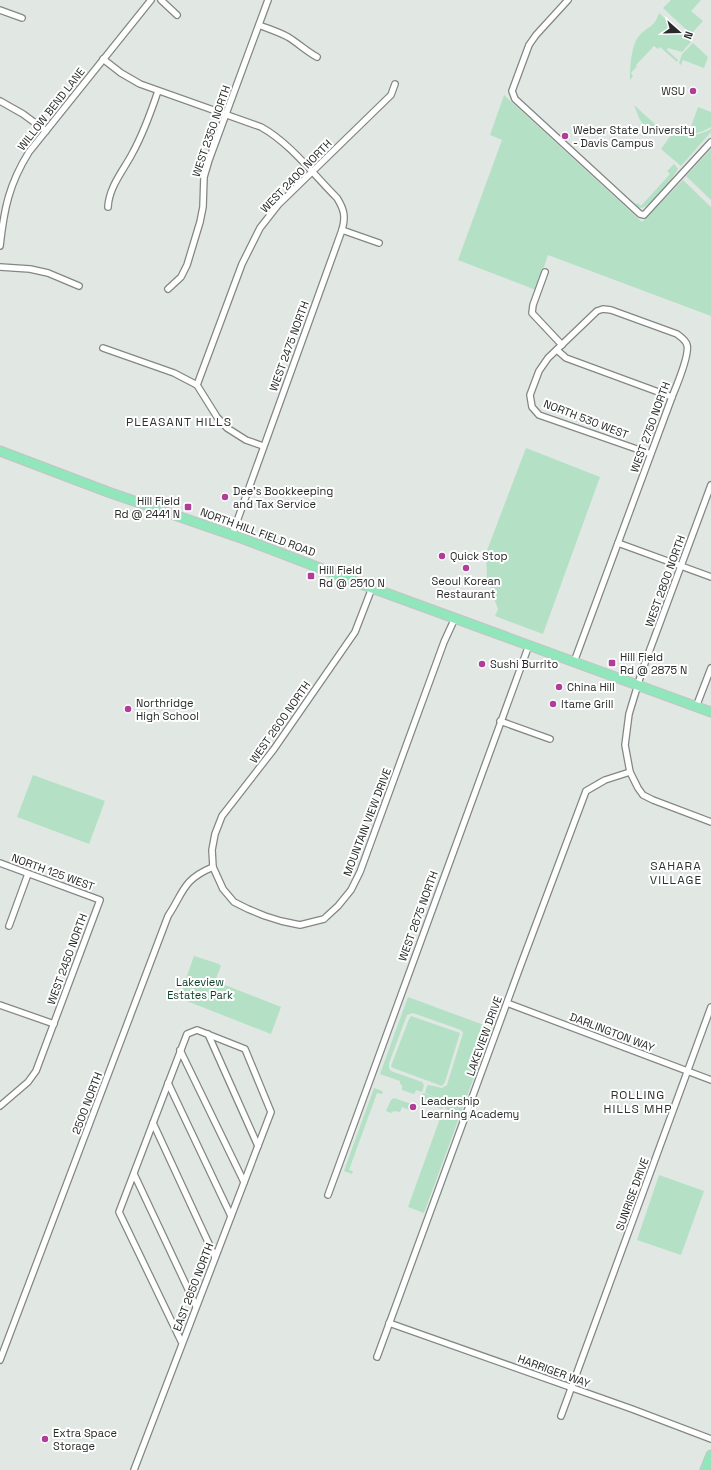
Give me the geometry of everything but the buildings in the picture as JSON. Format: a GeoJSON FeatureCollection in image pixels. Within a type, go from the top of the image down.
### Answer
{"type":"FeatureCollection","features":[{"type":"Feature","properties":{"kind":"main road","name":"NORTH HILL FIELD ROAD"},"geometry":{"type":"LineString","coordinates":[[0,451],[108,492],[317,566],[372,588],[711,712]]}},
{"type":"Feature","properties":{"kind":"main road"},"geometry":{"type":"LineString","coordinates":[[706,1470],[711,1455]]}},
{"type":"Feature","properties":{"kind":"street","name":"WILLOW BEND LANE"},"geometry":{"type":"LineString","coordinates":[[0,246],[4,215],[10,192],[19,168],[29,152],[151,0]]}},
{"type":"Feature","properties":{"kind":"street"},"geometry":{"type":"LineString","coordinates":[[161,0],[177,15]]}},
{"type":"Feature","properties":{"kind":"street","name":"WEST 2350 NORTH"},"geometry":{"type":"LineString","coordinates":[[168,289],[181,277],[186,265],[200,222],[203,207],[204,177],[268,0]]}},
{"type":"Feature","properties":{"kind":"street"},"geometry":{"type":"LineString","coordinates":[[568,0],[536,35],[529,45],[512,91],[514,99],[640,214],[644,215],[711,142]]}},
{"type":"Feature","properties":{"kind":"street"},"geometry":{"type":"LineString","coordinates":[[0,10],[22,18]]}},
{"type":"Feature","properties":{"kind":"street"},"geometry":{"type":"LineString","coordinates":[[259,25],[289,38],[305,51],[316,57]]}},
{"type":"Feature","properties":{"kind":"street","name":"WEST 2475 NORTH"},"geometry":{"type":"LineString","coordinates":[[103,59],[121,73],[140,84],[261,128],[273,134],[284,143],[337,198],[342,206],[344,214],[342,230],[232,535]]}},
{"type":"Feature","properties":{"kind":"street","name":"WEST 2400 NORTH"},"geometry":{"type":"LineString","coordinates":[[197,385],[242,264],[260,228],[278,205],[391,95],[395,84]]}},
{"type":"Feature","properties":{"kind":"street"},"geometry":{"type":"LineString","coordinates":[[108,207],[108,198],[112,188],[133,153],[145,127],[158,91]]}},
{"type":"Feature","properties":{"kind":"street"},"geometry":{"type":"LineString","coordinates":[[0,101],[13,107],[46,131]]}},
{"type":"Feature","properties":{"kind":"street"},"geometry":{"type":"LineString","coordinates":[[342,230],[379,243]]}},
{"type":"Feature","properties":{"kind":"street"},"geometry":{"type":"LineString","coordinates":[[0,267],[30,269],[48,273],[80,286]]}},
{"type":"Feature","properties":{"kind":"street"},"geometry":{"type":"LineString","coordinates":[[545,272],[533,304],[532,313],[562,346]]}},
{"type":"Feature","properties":{"kind":"street","name":"WEST 2750 NORTH"},"geometry":{"type":"LineString","coordinates":[[556,350],[562,346],[597,311],[603,309],[611,310],[677,334],[684,339],[688,346],[687,354],[672,397],[574,662]]}},
{"type":"Feature","properties":{"kind":"street"},"geometry":{"type":"LineString","coordinates":[[103,348],[174,373],[197,385],[217,417],[227,428],[246,440],[263,446]]}},
{"type":"Feature","properties":{"kind":"street"},"geometry":{"type":"LineString","coordinates":[[556,350],[566,358],[672,397]]}},
{"type":"Feature","properties":{"kind":"street","name":"NORTH 530 WEST"},"geometry":{"type":"LineString","coordinates":[[556,350],[539,371],[530,395],[532,407],[539,414],[651,454]]}},
{"type":"Feature","properties":{"kind":"street","name":"WEST 2800 NORTH"},"geometry":{"type":"LineString","coordinates":[[711,485],[638,685],[629,714],[625,745],[630,772],[643,795],[711,822]]}},
{"type":"Feature","properties":{"kind":"street"},"geometry":{"type":"LineString","coordinates":[[618,543],[711,577]]}},
{"type":"Feature","properties":{"kind":"street","name":"WEST 2600 NORTH"},"geometry":{"type":"LineString","coordinates":[[213,867],[212,850],[214,834],[222,816],[274,749],[355,632],[372,588]]}},
{"type":"Feature","properties":{"kind":"street","name":"MOUNTAIN VIEW DRIVE"},"geometry":{"type":"LineString","coordinates":[[213,867],[222,889],[234,902],[248,910],[281,921],[300,925],[324,919],[338,906],[351,890],[360,872],[444,642],[455,618]]}},
{"type":"Feature","properties":{"kind":"street","name":"WEST 2675 NORTH"},"geometry":{"type":"LineString","coordinates":[[328,1195],[500,721],[529,646]]}},
{"type":"Feature","properties":{"kind":"street"},"geometry":{"type":"LineString","coordinates":[[696,707],[711,668]]}},
{"type":"Feature","properties":{"kind":"street"},"geometry":{"type":"LineString","coordinates":[[500,721],[550,739]]}},
{"type":"Feature","properties":{"kind":"street","name":"LAKEVIEW DRIVE"},"geometry":{"type":"LineString","coordinates":[[377,1357],[586,791],[605,780],[630,772]]}},
{"type":"Feature","properties":{"kind":"street","name":"NORTH 125 WEST"},"geometry":{"type":"LineString","coordinates":[[0,863],[100,900]]}},
{"type":"Feature","properties":{"kind":"street","name":"2500 NORTH"},"geometry":{"type":"LineString","coordinates":[[0,1360],[168,916],[188,882],[204,871],[213,867]]}},
{"type":"Feature","properties":{"kind":"street"},"geometry":{"type":"LineString","coordinates":[[9,926],[28,874]]}},
{"type":"Feature","properties":{"kind":"street","name":"WEST 2450 NORTH"},"geometry":{"type":"LineString","coordinates":[[1,1104],[28,1082],[36,1071],[100,900]]}},
{"type":"Feature","properties":{"kind":"street","name":"DARLINGTON WAY"},"geometry":{"type":"LineString","coordinates":[[507,1003],[711,1080]]}},
{"type":"Feature","properties":{"kind":"street"},"geometry":{"type":"LineString","coordinates":[[0,1005],[54,1024]]}},
{"type":"Feature","properties":{"kind":"street","name":"SUNRISE DRIVE"},"geometry":{"type":"LineString","coordinates":[[561,1416],[711,1007]]}},
{"type":"Feature","properties":{"kind":"street"},"geometry":{"type":"LineString","coordinates":[[182,1344],[120,1212],[186,1034],[197,1030],[208,1034],[258,1146]]}},
{"type":"Feature","properties":{"kind":"street","name":"EAST 2650 NORTH"},"geometry":{"type":"LineString","coordinates":[[134,1470],[271,1112],[245,1049],[208,1034]]}},
{"type":"Feature","properties":{"kind":"street"},"geometry":{"type":"LineString","coordinates":[[180,1050],[244,1182]]}},
{"type":"Feature","properties":{"kind":"street"},"geometry":{"type":"LineString","coordinates":[[168,1083],[231,1216]]}},
{"type":"Feature","properties":{"kind":"street"},"geometry":{"type":"LineString","coordinates":[[153,1123],[215,1257]]}},
{"type":"Feature","properties":{"kind":"street"},"geometry":{"type":"LineString","coordinates":[[134,1174],[196,1306]]}},
{"type":"Feature","properties":{"kind":"street","name":"HARRIGER WAY"},"geometry":{"type":"LineString","coordinates":[[389,1323],[632,1409],[711,1439]]}},
{"type":"Feature","properties":{"kind":"green space"},"geometry":{"type":"Polygon","coordinates":[[[671,0],[701,0],[691,11],[703,21],[691,34],[663,8],[671,0]]]}},
{"type":"Feature","properties":{"kind":"green space"},"geometry":{"type":"Polygon","coordinates":[[[659,13],[691,42],[682,52],[668,48],[667,50],[678,60],[677,62],[660,47],[658,49],[654,46],[636,65],[637,66],[631,73],[633,76],[630,80],[630,69],[636,40],[642,32],[653,25],[659,13]]]}},
{"type":"Feature","properties":{"kind":"green space"},"geometry":{"type":"Polygon","coordinates":[[[693,43],[708,57],[704,68],[683,60],[681,65],[679,63],[682,54],[693,43]]]}},
{"type":"Feature","properties":{"kind":"green space"},"geometry":{"type":"Polygon","coordinates":[[[504,95],[642,222],[683,180],[711,207],[711,316],[548,255],[536,290],[458,260],[502,140],[490,135],[504,95]]]}},
{"type":"Feature","properties":{"kind":"green space"},"geometry":{"type":"Polygon","coordinates":[[[634,105],[656,125],[649,134],[639,118],[634,105]]]}},
{"type":"Feature","properties":{"kind":"green space"},"geometry":{"type":"Polygon","coordinates":[[[698,107],[711,112],[711,127],[693,134],[673,134],[676,133],[678,128],[689,132],[698,107]]]}},
{"type":"Feature","properties":{"kind":"green space"},"geometry":{"type":"Polygon","coordinates":[[[711,129],[711,132],[681,166],[661,149],[671,135],[692,135],[711,129]]]}},
{"type":"Feature","properties":{"kind":"green space"},"geometry":{"type":"Polygon","coordinates":[[[711,149],[711,200],[686,176],[711,149]]]}},
{"type":"Feature","properties":{"kind":"green space"},"geometry":{"type":"Polygon","coordinates":[[[674,164],[678,169],[656,198],[640,208],[636,205],[637,203],[641,206],[670,174],[667,171],[674,164]]]}},
{"type":"Feature","properties":{"kind":"green space"},"geometry":{"type":"Polygon","coordinates":[[[526,448],[600,477],[543,634],[495,616],[498,609],[487,579],[486,553],[526,448]]]}},
{"type":"Feature","properties":{"kind":"green space"},"geometry":{"type":"Polygon","coordinates":[[[33,775],[105,801],[89,844],[17,817],[33,775]]]}},
{"type":"Feature","properties":{"kind":"green space","name":"Lakeview Estates Park"},"geometry":{"type":"Polygon","coordinates":[[[194,956],[221,966],[215,981],[281,1007],[271,1034],[179,998],[194,956]]]}},
{"type":"Feature","properties":{"kind":"green space"},"geometry":{"type":"Polygon","coordinates":[[[408,997],[492,1028],[424,1213],[408,1207],[442,1113],[445,1114],[447,1109],[444,1107],[446,1101],[442,1109],[420,1101],[423,1093],[443,1100],[425,1093],[427,1086],[429,1085],[442,1088],[447,1085],[463,1033],[461,1030],[413,1013],[407,1015],[389,1063],[389,1068],[391,1071],[422,1082],[424,1085],[422,1092],[416,1090],[414,1094],[402,1090],[400,1081],[380,1074],[408,997]]]}},
{"type":"Feature","properties":{"kind":"green space"},"geometry":{"type":"Polygon","coordinates":[[[411,1016],[460,1033],[445,1082],[442,1086],[391,1066],[411,1016]]]}},
{"type":"Feature","properties":{"kind":"green space"},"geometry":{"type":"Polygon","coordinates":[[[374,1088],[382,1091],[383,1093],[377,1093],[349,1170],[353,1171],[352,1174],[344,1171],[374,1088]]]}},
{"type":"Feature","properties":{"kind":"green space"},"geometry":{"type":"Polygon","coordinates":[[[394,1098],[414,1105],[412,1111],[402,1107],[400,1112],[394,1111],[391,1113],[386,1111],[391,1100],[394,1098]]]}},
{"type":"Feature","properties":{"kind":"green space"},"geometry":{"type":"Polygon","coordinates":[[[659,1175],[704,1191],[681,1255],[637,1240],[659,1175]]]}},
{"type":"Feature","properties":{"kind":"place","name":"WSU"},"geometry":{"type":"Point","coordinates":[693,91]}},
{"type":"Feature","properties":{"kind":"place","name":"Weber State University - Davis Campus"},"geometry":{"type":"Point","coordinates":[565,136]}},
{"type":"Feature","properties":{"kind":"place","name":"Dee's Bookkeeping and Tax Service"},"geometry":{"type":"Point","coordinates":[225,497]}},
{"type":"Feature","properties":{"kind":"place","name":"Hill Field Rd @ 2441 N"},"geometry":{"type":"Point","coordinates":[188,507]}},
{"type":"Feature","properties":{"kind":"place","name":"Quick Stop"},"geometry":{"type":"Point","coordinates":[442,556]}},
{"type":"Feature","properties":{"kind":"place","name":"Seoul Korean Restaurant"},"geometry":{"type":"Point","coordinates":[466,568]}},
{"type":"Feature","properties":{"kind":"place","name":"Hill Field Rd @ 2510 N"},"geometry":{"type":"Point","coordinates":[311,576]}},
{"type":"Feature","properties":{"kind":"place","name":"Hill Field Rd @ 2875 N"},"geometry":{"type":"Point","coordinates":[612,663]}},
{"type":"Feature","properties":{"kind":"place","name":"Sushi Burrito"},"geometry":{"type":"Point","coordinates":[482,664]}},
{"type":"Feature","properties":{"kind":"place","name":"China Hill"},"geometry":{"type":"Point","coordinates":[559,687]}},
{"type":"Feature","properties":{"kind":"place","name":"Itame Grill"},"geometry":{"type":"Point","coordinates":[553,704]}},
{"type":"Feature","properties":{"kind":"place","name":"Northridge High School"},"geometry":{"type":"Point","coordinates":[128,709]}},
{"type":"Feature","properties":{"kind":"place","name":"Leadership Learning Academy"},"geometry":{"type":"Point","coordinates":[413,1107]}},
{"type":"Feature","properties":{"kind":"place","name":"Extra Space Storage"},"geometry":{"type":"Point","coordinates":[45,1439]}},
{"type":"Feature","properties":{"kind":"district","name":"PLEASANT HILLS"},"geometry":{"type":"Point","coordinates":[179,422]}},
{"type":"Feature","properties":{"kind":"district","name":"SAHARA VILLAGE"},"geometry":{"type":"Point","coordinates":[676,873]}},
{"type":"Feature","properties":{"kind":"district","name":"ROLLING HILLS MHP"},"geometry":{"type":"Point","coordinates":[638,1102]}}]}
